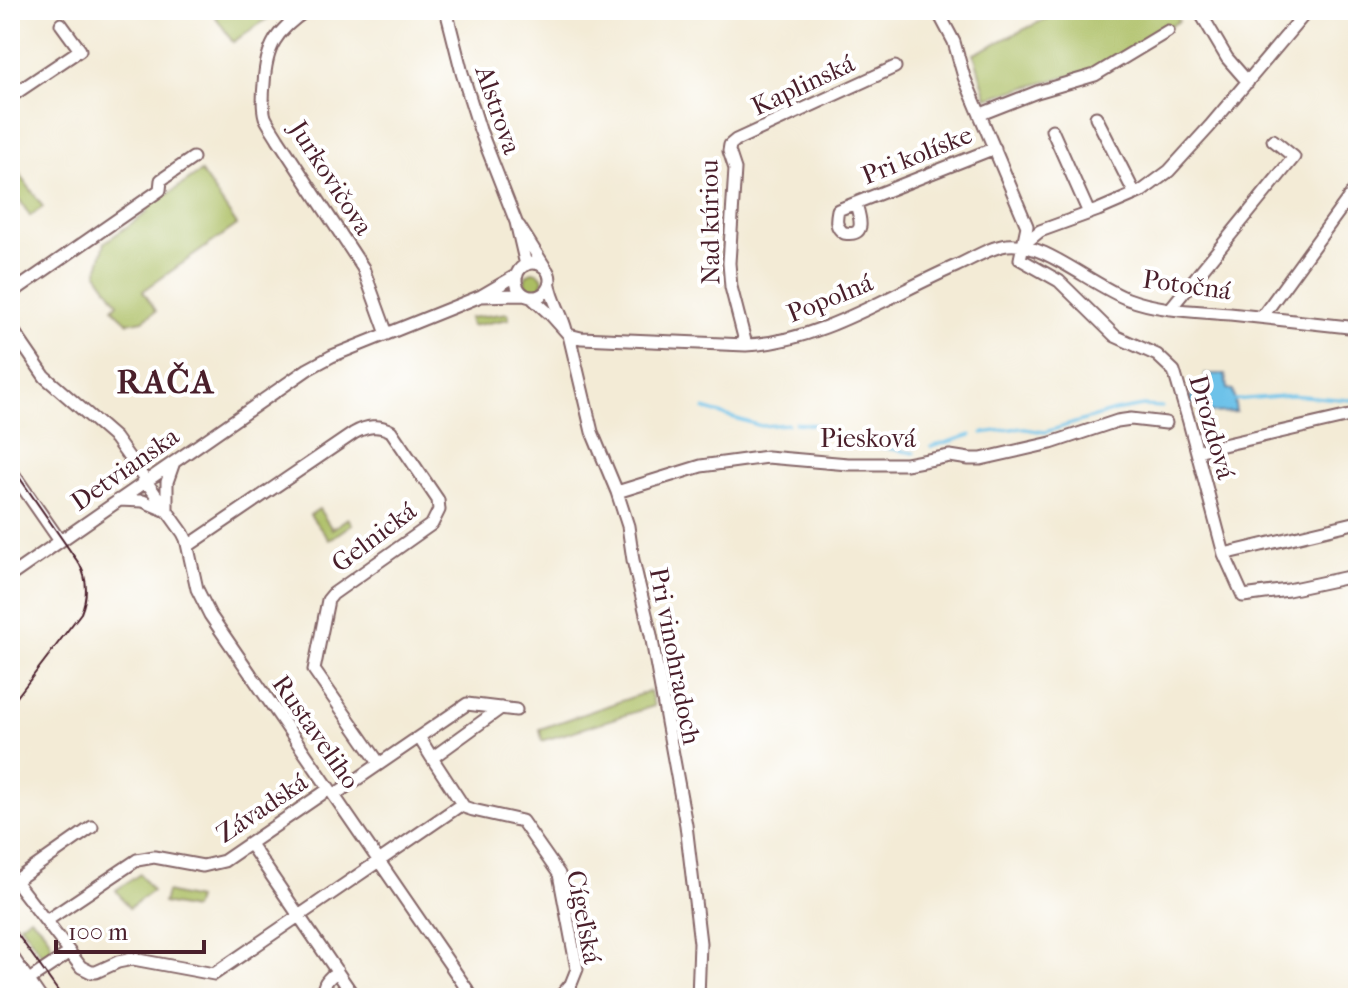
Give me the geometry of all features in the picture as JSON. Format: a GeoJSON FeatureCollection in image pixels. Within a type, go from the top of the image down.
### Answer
{"type":"FeatureCollection","features":[{"type":"Feature","properties":{"kind":"main road"},"geometry":{"type":"LineString","coordinates":[[12,970],[32,979],[40,998]]}},
{"type":"Feature","properties":{"kind":"main road"},"geometry":{"type":"LineString","coordinates":[[12,970],[24,998]]}},
{"type":"Feature","properties":{"kind":"street","name":"Jurkovičova"},"geometry":{"type":"LineString","coordinates":[[307,10],[281,31],[269,51],[263,88],[265,117],[363,268],[387,334]]}},
{"type":"Feature","properties":{"kind":"street","name":"Alstrova"},"geometry":{"type":"LineString","coordinates":[[446,10],[475,116],[516,222],[546,269]]}},
{"type":"Feature","properties":{"kind":"street","name":"Pri kolíske"},"geometry":{"type":"LineString","coordinates":[[937,10],[954,42],[964,77],[1027,226],[1022,246]]}},
{"type":"Feature","properties":{"kind":"street","name":"Popolná"},"geometry":{"type":"LineString","coordinates":[[567,332],[581,338],[768,344],[828,326],[990,251],[1006,245],[1022,246],[1040,231],[1142,191],[1169,171],[1308,10]]}},
{"type":"Feature","properties":{"kind":"street"},"geometry":{"type":"LineString","coordinates":[[1201,14],[1227,58],[1248,82]]}},
{"type":"Feature","properties":{"kind":"street"},"geometry":{"type":"LineString","coordinates":[[10,97],[80,50],[61,24]]}},
{"type":"Feature","properties":{"kind":"street","name":"Pri kolíske"},"geometry":{"type":"LineString","coordinates":[[981,114],[1037,92],[1095,75],[1168,31]]}},
{"type":"Feature","properties":{"kind":"street","name":"Kaplinská"},"geometry":{"type":"LineString","coordinates":[[730,145],[895,67]]}},
{"type":"Feature","properties":{"kind":"street"},"geometry":{"type":"LineString","coordinates":[[1096,117],[1135,194]]}},
{"type":"Feature","properties":{"kind":"street"},"geometry":{"type":"LineString","coordinates":[[1052,130],[1089,213]]}},
{"type":"Feature","properties":{"kind":"street"},"geometry":{"type":"LineString","coordinates":[[1170,309],[1294,157],[1273,140]]}},
{"type":"Feature","properties":{"kind":"street","name":"Nad kúriou"},"geometry":{"type":"LineString","coordinates":[[730,145],[735,169],[729,263],[731,287],[746,345]]}},
{"type":"Feature","properties":{"kind":"street","name":"Pri kolíske"},"geometry":{"type":"LineString","coordinates":[[856,204],[995,148]]}},
{"type":"Feature","properties":{"kind":"street"},"geometry":{"type":"LineString","coordinates":[[10,294],[160,190],[161,180],[193,158]]}},
{"type":"Feature","properties":{"kind":"street"},"geometry":{"type":"LineString","coordinates":[[1262,317],[1358,185]]}},
{"type":"Feature","properties":{"kind":"street","name":"Alstrova"},"geometry":{"type":"LineString","coordinates":[[516,222],[521,270]]}},
{"type":"Feature","properties":{"kind":"street","name":"Potočná"},"geometry":{"type":"LineString","coordinates":[[1022,246],[1041,251],[1111,292],[1135,301],[1170,309],[1358,328]]}},
{"type":"Feature","properties":{"kind":"street","name":"Drozdová"},"geometry":{"type":"LineString","coordinates":[[1022,246],[1020,259],[1059,281],[1115,336],[1157,355],[1174,371],[1224,554],[1243,596],[1358,575]]}},
{"type":"Feature","properties":{"kind":"street"},"geometry":{"type":"LineString","coordinates":[[528,296],[543,295],[550,285],[550,275],[537,264],[521,270],[517,287],[567,332]]}},
{"type":"Feature","properties":{"kind":"street","name":"Detvianska"},"geometry":{"type":"LineString","coordinates":[[10,576],[308,369],[332,356],[481,296],[521,270]]}},
{"type":"Feature","properties":{"kind":"street","name":"Pri vinohradoch"},"geometry":{"type":"LineString","coordinates":[[550,285],[562,314],[592,432],[617,492],[630,536],[651,635],[686,825],[700,943],[698,998]]}},
{"type":"Feature","properties":{"kind":"street","name":"Detvianska"},"geometry":{"type":"LineString","coordinates":[[481,296],[528,296]]}},
{"type":"Feature","properties":{"kind":"street","name":"Rustaveliho"},"geometry":{"type":"LineString","coordinates":[[10,326],[45,377],[110,433],[183,533],[197,589],[210,615],[473,998]]}},
{"type":"Feature","properties":{"kind":"street"},"geometry":{"type":"LineString","coordinates":[[1197,451],[1358,414]]}},
{"type":"Feature","properties":{"kind":"street","name":"Piesková"},"geometry":{"type":"LineString","coordinates":[[617,492],[701,466],[767,457],[848,464],[906,464],[950,456],[981,459],[1051,443],[1117,421],[1131,419],[1166,423]]}},
{"type":"Feature","properties":{"kind":"street","name":"Gelnická"},"geometry":{"type":"LineString","coordinates":[[188,546],[354,433],[382,427],[393,433],[438,500],[437,516],[432,524],[328,600],[314,670],[379,763]]}},
{"type":"Feature","properties":{"kind":"street"},"geometry":{"type":"LineString","coordinates":[[118,500],[143,501],[167,512],[166,485],[175,461]]}},
{"type":"Feature","properties":{"kind":"street"},"geometry":{"type":"LineString","coordinates":[[10,469],[60,541]]}},
{"type":"Feature","properties":{"kind":"street"},"geometry":{"type":"LineString","coordinates":[[1224,554],[1358,522]]}},
{"type":"Feature","properties":{"kind":"street","name":"Závadská"},"geometry":{"type":"LineString","coordinates":[[46,921],[137,860],[154,857],[203,866],[224,861],[467,704],[516,710]]}},
{"type":"Feature","properties":{"kind":"street"},"geometry":{"type":"LineString","coordinates":[[432,758],[501,708]]}},
{"type":"Feature","properties":{"kind":"street"},"geometry":{"type":"LineString","coordinates":[[92,827],[15,881],[69,953],[81,967],[91,972],[133,959],[216,974],[462,804],[419,737]]}},
{"type":"Feature","properties":{"kind":"street","name":"Cígeľská"},"geometry":{"type":"LineString","coordinates":[[462,804],[473,810],[522,821],[558,872],[577,969],[562,995]]}},
{"type":"Feature","properties":{"kind":"street"},"geometry":{"type":"LineString","coordinates":[[250,844],[355,998]]}},
{"type":"Feature","properties":{"kind":"street"},"geometry":{"type":"LineString","coordinates":[[32,979],[69,953]]}},
{"type":"Feature","properties":{"kind":"street"},"geometry":{"type":"LineString","coordinates":[[327,998],[323,991],[324,982],[337,971]]}},
{"type":"Feature","properties":{"kind":"green space"},"geometry":{"type":"Polygon","coordinates":[[[211,10],[280,10],[233,42],[211,10]]]}},
{"type":"Feature","properties":{"kind":"green space"},"geometry":{"type":"Polygon","coordinates":[[[1064,10],[1173,10],[1179,21],[1094,69],[987,98],[974,54],[1064,10]]]}},
{"type":"Feature","properties":{"kind":"green space"},"geometry":{"type":"Polygon","coordinates":[[[10,160],[43,207],[30,216],[14,191],[10,193],[10,160]]]}},
{"type":"Feature","properties":{"kind":"green space"},"geometry":{"type":"Polygon","coordinates":[[[201,172],[237,225],[143,291],[156,311],[143,320],[128,323],[113,308],[118,303],[97,273],[105,242],[148,212],[144,206],[201,172]]]}},
{"type":"Feature","properties":{"kind":"green space"},"geometry":{"type":"Polygon","coordinates":[[[534,272],[543,281],[534,290],[525,281],[534,272]]]}},
{"type":"Feature","properties":{"kind":"green space"},"geometry":{"type":"Polygon","coordinates":[[[508,313],[509,319],[471,326],[469,318],[508,313]]]}},
{"type":"Feature","properties":{"kind":"green space"},"geometry":{"type":"Polygon","coordinates":[[[319,509],[332,529],[348,518],[352,524],[329,540],[310,515],[319,509]]]}},
{"type":"Feature","properties":{"kind":"green space"},"geometry":{"type":"Polygon","coordinates":[[[650,691],[654,706],[542,741],[540,729],[650,691]]]}},
{"type":"Feature","properties":{"kind":"green space"},"geometry":{"type":"Polygon","coordinates":[[[140,874],[152,891],[129,908],[116,890],[140,874]]]}},
{"type":"Feature","properties":{"kind":"green space"},"geometry":{"type":"Polygon","coordinates":[[[166,892],[196,899],[193,909],[163,903],[166,892]]]}},
{"type":"Feature","properties":{"kind":"green space"},"geometry":{"type":"Polygon","coordinates":[[[30,917],[51,943],[51,955],[45,959],[20,924],[30,917]]]}},
{"type":"Feature","properties":{"kind":"water"},"geometry":{"type":"Polygon","coordinates":[[[1205,374],[1225,374],[1227,389],[1233,390],[1236,412],[1207,413],[1206,403],[1188,402],[1188,397],[1205,395],[1205,374]]]}},
{"type":"Feature","properties":{"kind":"waterway"},"geometry":{"type":"LineString","coordinates":[[1234,400],[1292,395],[1358,398]]}},
{"type":"Feature","properties":{"kind":"waterway"},"geometry":{"type":"LineString","coordinates":[[982,433],[1019,428],[1045,432],[1114,411],[1143,406],[1162,407]]}},
{"type":"Feature","properties":{"kind":"waterway"},"geometry":{"type":"LineString","coordinates":[[704,409],[761,426],[788,424]]}},
{"type":"Feature","properties":{"kind":"waterway"},"geometry":{"type":"LineString","coordinates":[[795,423],[818,425],[856,446],[914,453]]}},
{"type":"Feature","properties":{"kind":"waterway"},"geometry":{"type":"LineString","coordinates":[[931,447],[971,435]]}},
{"type":"Feature","properties":{"kind":"tram line"},"geometry":{"type":"LineString","coordinates":[[10,464],[80,565],[86,589],[81,613],[10,706]]}},
{"type":"Feature","properties":{"kind":"tram line"},"geometry":{"type":"LineString","coordinates":[[10,924],[63,998]]}},
{"type":"Feature","properties":{"kind":"district","name":"RAČA"},"geometry":{"type":"Point","coordinates":[166,382]}}]}
